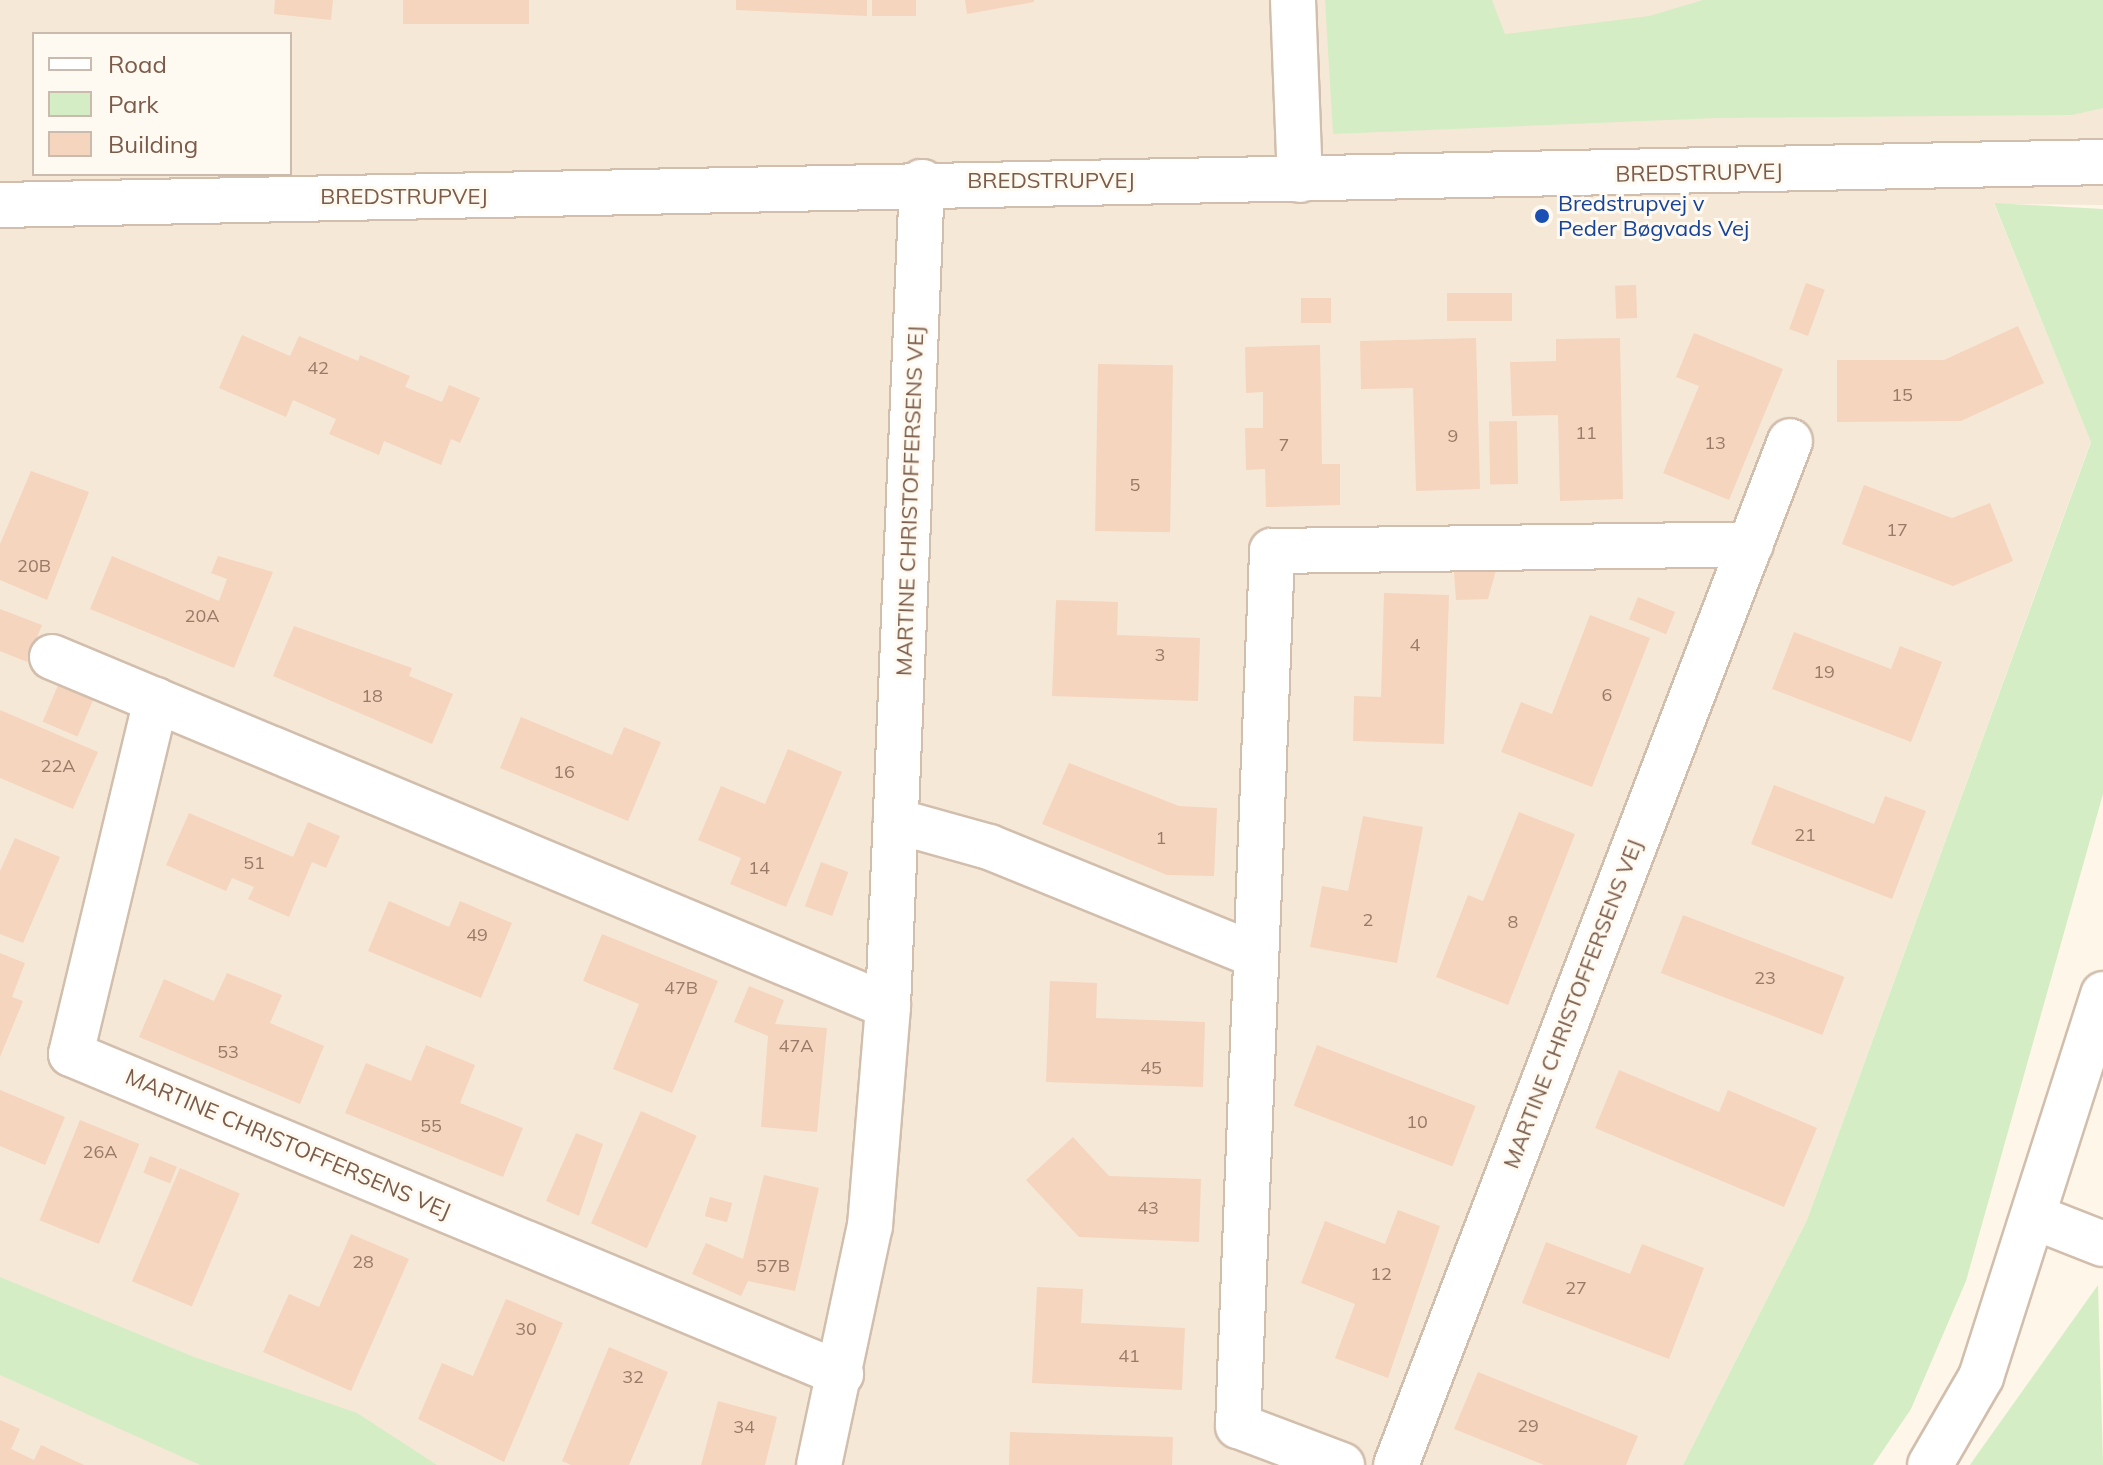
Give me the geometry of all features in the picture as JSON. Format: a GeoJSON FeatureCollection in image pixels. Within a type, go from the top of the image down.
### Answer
{"type":"FeatureCollection","features":[{"type":"Feature","properties":{"kind":"street"},"geometry":{"type":"LineString","coordinates":[[1293,0],[1300,180]]}},
{"type":"Feature","properties":{"kind":"street","name":"BREDSTRUPVEJ"},"geometry":{"type":"LineString","coordinates":[[0,205],[691,196],[922,182],[1300,180],[2103,162]]}},
{"type":"Feature","properties":{"kind":"street","name":"MARTINE CHRISTOFFERSENS VEJ"},"geometry":{"type":"LineString","coordinates":[[819,1465],[841,1374],[870,1226],[888,1006],[922,182]]}},
{"type":"Feature","properties":{"kind":"street","name":"MARTINE CHRISTOFFERSENS VEJ"},"geometry":{"type":"LineString","coordinates":[[1396,1465],[1790,441]]}},
{"type":"Feature","properties":{"kind":"street"},"geometry":{"type":"LineString","coordinates":[[1342,1465],[1238,1426],[1252,954],[1272,551],[1751,544]]}},
{"type":"Feature","properties":{"kind":"street"},"geometry":{"type":"LineString","coordinates":[[52,657],[888,1006]]}},
{"type":"Feature","properties":{"kind":"street","name":"MARTINE CHRISTOFFERSENS VEJ"},"geometry":{"type":"LineString","coordinates":[[156,700],[71,1054],[841,1374]]}},
{"type":"Feature","properties":{"kind":"street"},"geometry":{"type":"LineString","coordinates":[[896,821],[989,847],[1252,954]]}},
{"type":"Feature","properties":{"kind":"street"},"geometry":{"type":"LineString","coordinates":[[1930,1465],[1981,1377],[2037,1218],[2103,994]]}},
{"type":"Feature","properties":{"kind":"street"},"geometry":{"type":"LineString","coordinates":[[2037,1218],[2103,1244]]}},
{"type":"Feature","properties":{"kind":"shaded area"},"geometry":{"type":"Polygon","coordinates":[[[0,0],[2103,0],[2103,205],[1994,204],[2091,441],[1807,1220],[1683,1465],[0,1465],[0,0]]]}},
{"type":"Feature","properties":{"kind":"green space"},"geometry":{"type":"Polygon","coordinates":[[[1325,0],[1492,0],[1505,34],[1649,16],[1703,0],[2103,0],[2103,108],[2072,115],[1717,118],[1333,134],[1325,0]]]}},
{"type":"Feature","properties":{"kind":"green space"},"geometry":{"type":"Polygon","coordinates":[[[1994,203],[2103,209],[2103,794],[1966,1281],[1911,1409],[1873,1465],[1683,1465],[1807,1220],[2091,442],[1994,203]]]}},
{"type":"Feature","properties":{"kind":"green space"},"geometry":{"type":"Polygon","coordinates":[[[0,1277],[194,1357],[357,1413],[437,1465],[200,1465],[0,1375],[0,1277]]]}},
{"type":"Feature","properties":{"kind":"green space"},"geometry":{"type":"Polygon","coordinates":[[[2098,1285],[2103,1465],[1970,1465],[1974,1459],[2098,1285]]]}},
{"type":"Feature","properties":{"kind":"building"},"geometry":{"type":"Polygon","coordinates":[[[275,0],[333,0],[331,20],[274,14],[275,0]]]}},
{"type":"Feature","properties":{"kind":"building"},"geometry":{"type":"Polygon","coordinates":[[[403,0],[529,0],[529,24],[403,24],[403,0]]]}},
{"type":"Feature","properties":{"kind":"building"},"geometry":{"type":"Polygon","coordinates":[[[736,0],[867,0],[867,16],[736,10],[736,0]]]}},
{"type":"Feature","properties":{"kind":"building"},"geometry":{"type":"Polygon","coordinates":[[[872,0],[916,0],[916,16],[872,16],[872,0]]]}},
{"type":"Feature","properties":{"kind":"building"},"geometry":{"type":"Polygon","coordinates":[[[965,0],[1034,0],[1034,2],[967,14],[965,0]]]}},
{"type":"Feature","properties":{"kind":"building"},"geometry":{"type":"Polygon","coordinates":[[[1806,283],[1825,290],[1808,336],[1789,329],[1806,283]]]}},
{"type":"Feature","properties":{"kind":"building"},"geometry":{"type":"Polygon","coordinates":[[[1636,285],[1637,318],[1616,319],[1615,286],[1636,285]]]}},
{"type":"Feature","properties":{"kind":"building"},"geometry":{"type":"Polygon","coordinates":[[[1447,293],[1512,293],[1512,321],[1447,321],[1447,293]]]}},
{"type":"Feature","properties":{"kind":"building"},"geometry":{"type":"Polygon","coordinates":[[[1301,298],[1331,298],[1331,323],[1301,323],[1301,298]]]}},
{"type":"Feature","properties":{"kind":"building"},"geometry":{"type":"Polygon","coordinates":[[[2018,326],[2044,383],[1961,421],[1837,422],[1837,360],[1944,360],[2018,326]]]}},
{"type":"Feature","properties":{"kind":"building"},"geometry":{"type":"Polygon","coordinates":[[[1694,333],[1783,369],[1729,500],[1663,473],[1699,386],[1676,377],[1694,333]]]}},
{"type":"Feature","properties":{"kind":"building"},"geometry":{"type":"Polygon","coordinates":[[[242,335],[290,356],[299,336],[358,361],[360,355],[410,376],[405,387],[442,402],[449,385],[480,398],[460,443],[451,439],[441,465],[384,441],[379,455],[329,434],[336,419],[293,400],[286,417],[219,388],[242,335]]]}},
{"type":"Feature","properties":{"kind":"building"},"geometry":{"type":"Polygon","coordinates":[[[1476,338],[1480,489],[1416,491],[1413,388],[1361,389],[1360,341],[1476,338]]]}},
{"type":"Feature","properties":{"kind":"building"},"geometry":{"type":"Polygon","coordinates":[[[1620,338],[1623,499],[1560,501],[1558,415],[1512,416],[1510,362],[1556,361],[1556,339],[1620,338]]]}},
{"type":"Feature","properties":{"kind":"building"},"geometry":{"type":"Polygon","coordinates":[[[1320,345],[1322,464],[1340,464],[1340,505],[1266,507],[1265,469],[1246,470],[1245,428],[1263,428],[1263,392],[1246,393],[1245,347],[1320,345]]]}},
{"type":"Feature","properties":{"kind":"building"},"geometry":{"type":"Polygon","coordinates":[[[1098,364],[1173,365],[1170,532],[1095,531],[1098,364]]]}},
{"type":"Feature","properties":{"kind":"building"},"geometry":{"type":"Polygon","coordinates":[[[1489,421],[1517,421],[1518,484],[1490,484],[1489,421]]]}},
{"type":"Feature","properties":{"kind":"building"},"geometry":{"type":"Polygon","coordinates":[[[31,471],[89,492],[47,600],[0,580],[0,544],[31,471]]]}},
{"type":"Feature","properties":{"kind":"building"},"geometry":{"type":"Polygon","coordinates":[[[1864,485],[1952,518],[1990,503],[2013,561],[1953,586],[1842,544],[1864,485]]]}},
{"type":"Feature","properties":{"kind":"building"},"geometry":{"type":"Polygon","coordinates":[[[112,556],[219,601],[227,579],[211,573],[218,556],[273,572],[234,668],[90,609],[112,556]]]}},
{"type":"Feature","properties":{"kind":"building"},"geometry":{"type":"Polygon","coordinates":[[[1496,570],[1488,599],[1456,600],[1454,572],[1496,570]]]}},
{"type":"Feature","properties":{"kind":"building"},"geometry":{"type":"Polygon","coordinates":[[[1384,593],[1449,595],[1444,744],[1353,741],[1354,696],[1381,697],[1384,593]]]}},
{"type":"Feature","properties":{"kind":"building"},"geometry":{"type":"Polygon","coordinates":[[[1638,597],[1675,612],[1666,634],[1629,619],[1638,597]]]}},
{"type":"Feature","properties":{"kind":"building"},"geometry":{"type":"Polygon","coordinates":[[[1056,600],[1118,602],[1117,635],[1200,638],[1198,701],[1052,696],[1056,600]]]}},
{"type":"Feature","properties":{"kind":"building"},"geometry":{"type":"Polygon","coordinates":[[[0,609],[42,625],[27,662],[0,651],[0,609]]]}},
{"type":"Feature","properties":{"kind":"building"},"geometry":{"type":"Polygon","coordinates":[[[1590,615],[1650,638],[1592,787],[1501,752],[1521,702],[1552,714],[1590,615]]]}},
{"type":"Feature","properties":{"kind":"building"},"geometry":{"type":"Polygon","coordinates":[[[294,626],[412,668],[409,676],[453,694],[432,744],[273,676],[294,626]]]}},
{"type":"Feature","properties":{"kind":"building"},"geometry":{"type":"Polygon","coordinates":[[[1794,632],[1891,669],[1900,646],[1942,662],[1911,742],[1772,689],[1794,632]]]}},
{"type":"Feature","properties":{"kind":"building"},"geometry":{"type":"Polygon","coordinates":[[[59,683],[94,698],[78,737],[43,722],[59,683]]]}},
{"type":"Feature","properties":{"kind":"building"},"geometry":{"type":"Polygon","coordinates":[[[0,710],[98,752],[73,809],[0,778],[0,710]]]}},
{"type":"Feature","properties":{"kind":"building"},"geometry":{"type":"Polygon","coordinates":[[[521,717],[612,755],[624,727],[661,742],[628,821],[500,768],[521,717]]]}},
{"type":"Feature","properties":{"kind":"building"},"geometry":{"type":"Polygon","coordinates":[[[788,749],[842,772],[786,907],[730,884],[741,858],[698,840],[721,786],[765,804],[788,749]]]}},
{"type":"Feature","properties":{"kind":"building"},"geometry":{"type":"Polygon","coordinates":[[[1069,763],[1179,806],[1217,808],[1214,876],[1167,875],[1042,824],[1069,763]]]}},
{"type":"Feature","properties":{"kind":"building"},"geometry":{"type":"Polygon","coordinates":[[[1774,785],[1874,824],[1885,796],[1926,811],[1892,899],[1751,844],[1774,785]]]}},
{"type":"Feature","properties":{"kind":"building"},"geometry":{"type":"Polygon","coordinates":[[[1519,812],[1575,834],[1508,1005],[1436,977],[1468,895],[1483,901],[1519,812]]]}},
{"type":"Feature","properties":{"kind":"building"},"geometry":{"type":"Polygon","coordinates":[[[189,813],[293,857],[308,822],[340,836],[326,868],[312,862],[289,917],[248,899],[254,887],[232,878],[226,891],[166,865],[189,813]]]}},
{"type":"Feature","properties":{"kind":"building"},"geometry":{"type":"Polygon","coordinates":[[[1363,816],[1423,827],[1397,963],[1310,947],[1322,886],[1348,891],[1363,816]]]}},
{"type":"Feature","properties":{"kind":"building"},"geometry":{"type":"Polygon","coordinates":[[[15,838],[60,857],[23,943],[0,934],[0,871],[15,838]]]}},
{"type":"Feature","properties":{"kind":"building"},"geometry":{"type":"Polygon","coordinates":[[[821,862],[848,872],[832,916],[805,906],[821,862]]]}},
{"type":"Feature","properties":{"kind":"building"},"geometry":{"type":"Polygon","coordinates":[[[389,901],[449,927],[460,901],[512,923],[481,998],[368,951],[389,901]]]}},
{"type":"Feature","properties":{"kind":"building"},"geometry":{"type":"Polygon","coordinates":[[[1683,915],[1845,977],[1822,1035],[1661,973],[1683,915]]]}},
{"type":"Feature","properties":{"kind":"building"},"geometry":{"type":"Polygon","coordinates":[[[602,934],[718,981],[672,1093],[613,1069],[639,1004],[583,981],[602,934]]]}},
{"type":"Feature","properties":{"kind":"building"},"geometry":{"type":"Polygon","coordinates":[[[0,953],[25,963],[12,997],[23,1001],[0,1057],[0,953]]]}},
{"type":"Feature","properties":{"kind":"building"},"geometry":{"type":"Polygon","coordinates":[[[227,973],[282,995],[270,1023],[324,1046],[300,1104],[139,1037],[164,979],[214,1001],[227,973]]]}},
{"type":"Feature","properties":{"kind":"building"},"geometry":{"type":"Polygon","coordinates":[[[1050,981],[1097,983],[1096,1018],[1205,1022],[1203,1087],[1046,1082],[1050,981]]]}},
{"type":"Feature","properties":{"kind":"building"},"geometry":{"type":"Polygon","coordinates":[[[749,986],[784,1000],[775,1024],[827,1028],[817,1132],[761,1127],[768,1036],[734,1022],[749,986]]]}},
{"type":"Feature","properties":{"kind":"building"},"geometry":{"type":"Polygon","coordinates":[[[426,1045],[475,1065],[460,1103],[523,1128],[503,1177],[345,1113],[366,1063],[411,1081],[426,1045]]]}},
{"type":"Feature","properties":{"kind":"building"},"geometry":{"type":"Polygon","coordinates":[[[1317,1045],[1476,1106],[1452,1167],[1294,1106],[1317,1045]]]}},
{"type":"Feature","properties":{"kind":"building"},"geometry":{"type":"Polygon","coordinates":[[[1619,1070],[1719,1112],[1728,1090],[1817,1128],[1784,1207],[1595,1128],[1619,1070]]]}},
{"type":"Feature","properties":{"kind":"building"},"geometry":{"type":"Polygon","coordinates":[[[0,1090],[65,1117],[45,1165],[0,1146],[0,1090]]]}},
{"type":"Feature","properties":{"kind":"building"},"geometry":{"type":"Polygon","coordinates":[[[641,1111],[697,1136],[647,1248],[591,1223],[641,1111]]]}},
{"type":"Feature","properties":{"kind":"building"},"geometry":{"type":"Polygon","coordinates":[[[80,1120],[139,1144],[99,1244],[40,1220],[80,1120]]]}},
{"type":"Feature","properties":{"kind":"building"},"geometry":{"type":"Polygon","coordinates":[[[576,1133],[603,1144],[579,1216],[546,1201],[576,1133]]]}},
{"type":"Feature","properties":{"kind":"building"},"geometry":{"type":"Polygon","coordinates":[[[1073,1137],[1109,1176],[1201,1179],[1199,1242],[1079,1237],[1026,1180],[1073,1137]]]}},
{"type":"Feature","properties":{"kind":"building"},"geometry":{"type":"Polygon","coordinates":[[[150,1156],[177,1167],[170,1184],[143,1173],[150,1156]]]}},
{"type":"Feature","properties":{"kind":"building"},"geometry":{"type":"Polygon","coordinates":[[[180,1168],[240,1193],[192,1307],[132,1281],[180,1168]]]}},
{"type":"Feature","properties":{"kind":"building"},"geometry":{"type":"Polygon","coordinates":[[[764,1175],[819,1188],[795,1291],[748,1281],[741,1296],[692,1274],[706,1243],[743,1259],[764,1175]]]}},
{"type":"Feature","properties":{"kind":"building"},"geometry":{"type":"Polygon","coordinates":[[[710,1197],[732,1203],[727,1222],[705,1216],[710,1197]]]}},
{"type":"Feature","properties":{"kind":"building"},"geometry":{"type":"Polygon","coordinates":[[[1398,1210],[1440,1226],[1388,1378],[1335,1358],[1355,1304],[1301,1283],[1325,1221],[1385,1244],[1398,1210]]]}},
{"type":"Feature","properties":{"kind":"building"},"geometry":{"type":"Polygon","coordinates":[[[351,1234],[409,1259],[351,1391],[263,1352],[289,1294],[319,1307],[351,1234]]]}},
{"type":"Feature","properties":{"kind":"building"},"geometry":{"type":"Polygon","coordinates":[[[1546,1242],[1630,1274],[1642,1244],[1704,1268],[1669,1359],[1522,1303],[1546,1242]]]}},
{"type":"Feature","properties":{"kind":"building"},"geometry":{"type":"Polygon","coordinates":[[[1037,1287],[1083,1289],[1081,1323],[1185,1328],[1182,1390],[1032,1383],[1037,1287]]]}},
{"type":"Feature","properties":{"kind":"building"},"geometry":{"type":"Polygon","coordinates":[[[506,1299],[563,1323],[504,1462],[418,1419],[442,1363],[473,1376],[506,1299]]]}},
{"type":"Feature","properties":{"kind":"building"},"geometry":{"type":"Polygon","coordinates":[[[609,1347],[668,1372],[629,1465],[571,1465],[562,1461],[609,1347]]]}},
{"type":"Feature","properties":{"kind":"building"},"geometry":{"type":"Polygon","coordinates":[[[1478,1372],[1638,1436],[1626,1465],[1544,1465],[1454,1429],[1478,1372]]]}},
{"type":"Feature","properties":{"kind":"building"},"geometry":{"type":"Polygon","coordinates":[[[718,1401],[777,1417],[765,1465],[701,1465],[718,1401]]]}},
{"type":"Feature","properties":{"kind":"building"},"geometry":{"type":"Polygon","coordinates":[[[0,1420],[20,1429],[11,1449],[34,1460],[41,1445],[84,1465],[0,1465],[0,1420]]]}},
{"type":"Feature","properties":{"kind":"building"},"geometry":{"type":"Polygon","coordinates":[[[1010,1432],[1173,1437],[1172,1465],[1009,1465],[1010,1432]]]}},
{"type":"Feature","properties":{"kind":"place","name":"Bredstrupvej v Peder Bøgvads Vej"},"geometry":{"type":"Point","coordinates":[1542,216]}}]}
